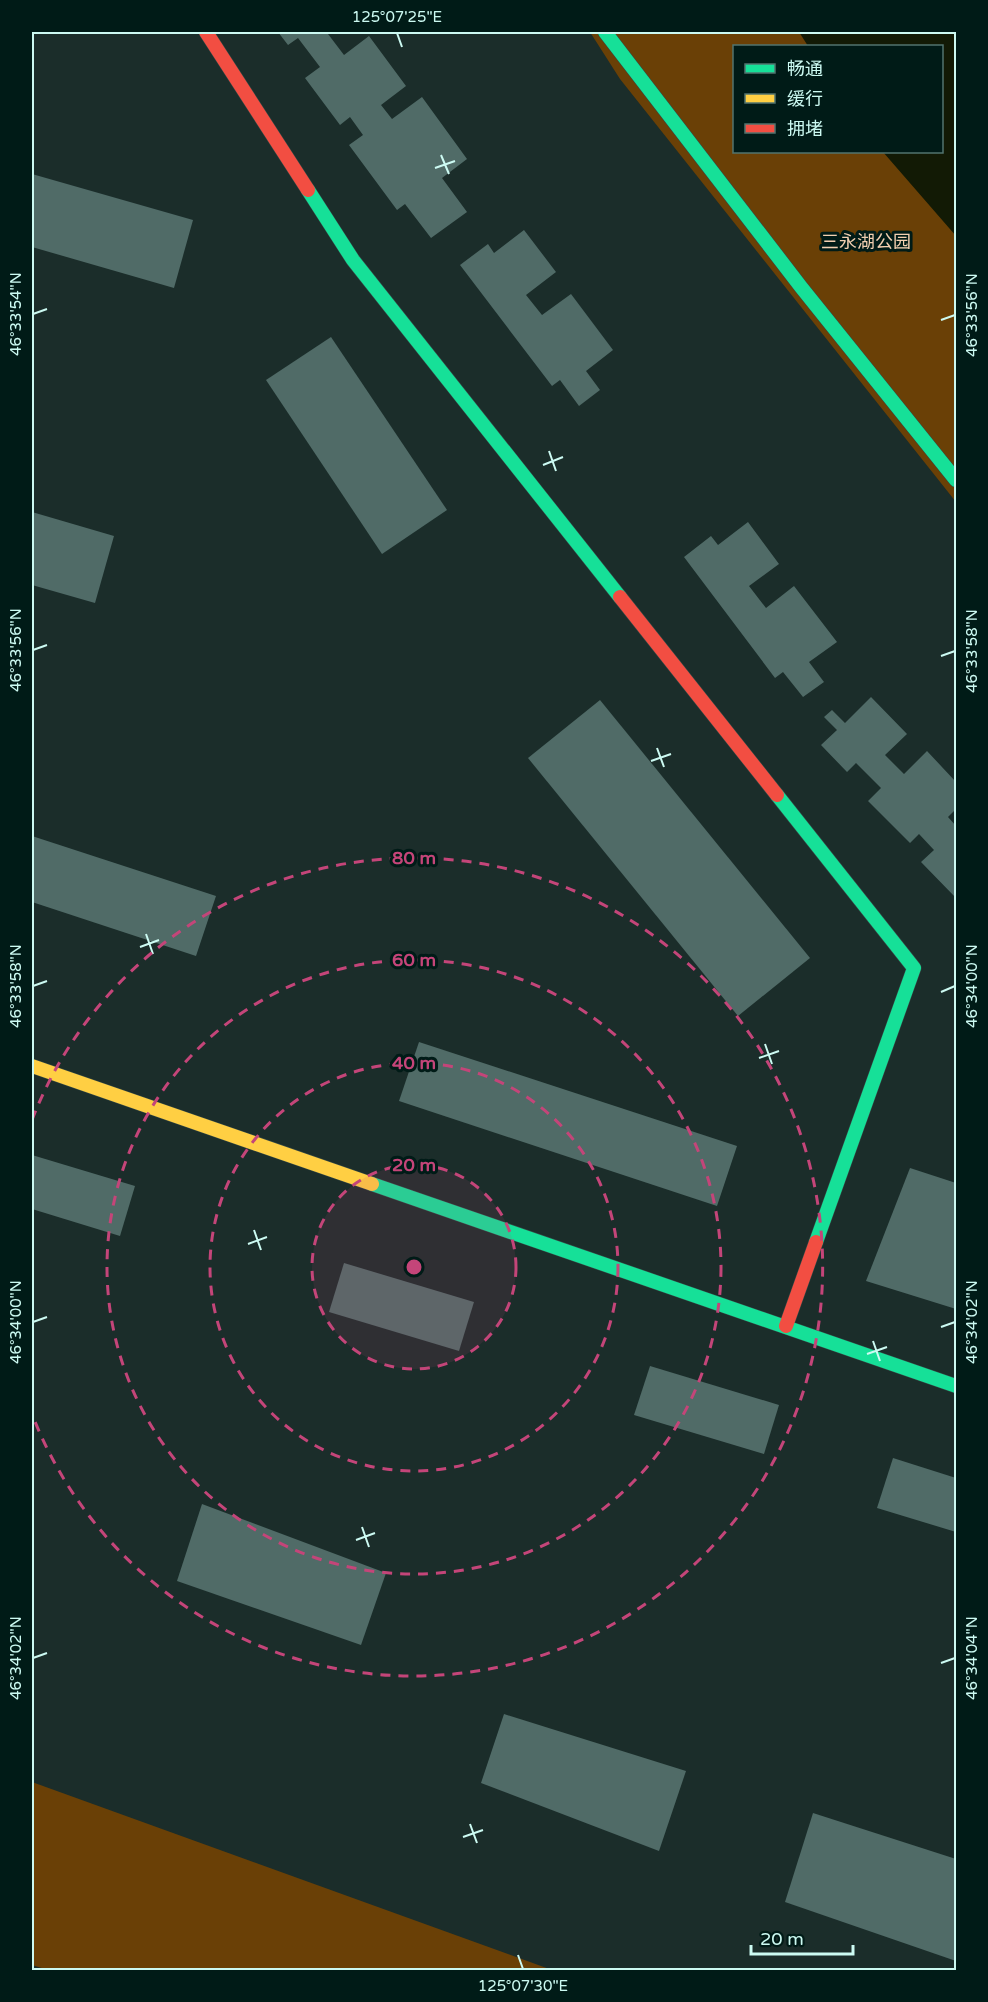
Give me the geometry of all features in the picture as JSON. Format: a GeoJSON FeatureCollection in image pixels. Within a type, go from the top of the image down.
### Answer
{"type":"FeatureCollection","features":[{"type":"Feature","properties":{"kind":"street"},"geometry":{"type":"LineString","coordinates":[[206,32],[353,260],[914,968],[786,1326]]}},
{"type":"Feature","properties":{"kind":"street"},"geometry":{"type":"LineString","coordinates":[[605,32],[801,288],[957,480]]}},
{"type":"Feature","properties":{"kind":"street"},"geometry":{"type":"LineString","coordinates":[[32,1066],[957,1386]]}},
{"type":"Feature","properties":{"kind":"green space","name":"三永湖公园"},"geometry":{"type":"Polygon","coordinates":[[[590,32],[956,32],[956,502],[620,79],[590,32]]]}},
{"type":"Feature","properties":{"kind":"green space"},"geometry":{"type":"Polygon","coordinates":[[[32,1782],[552,1970],[48,1970],[32,1965],[32,1782]]]}},
{"type":"Feature","properties":{"kind":"shaded area"},"geometry":{"type":"Polygon","coordinates":[[[799,32],[956,32],[956,236],[884,153],[943,153],[943,45],[807,45],[799,32]]]}},
{"type":"Feature","properties":{"kind":"building"},"geometry":{"type":"Polygon","coordinates":[[[278,32],[331,32],[328,34],[344,55],[369,36],[406,86],[381,105],[392,119],[422,97],[467,159],[442,178],[467,212],[431,238],[405,204],[397,210],[349,145],[363,135],[350,117],[340,125],[305,78],[320,67],[298,38],[288,45],[278,32]]]}},
{"type":"Feature","properties":{"kind":"building"},"geometry":{"type":"Polygon","coordinates":[[[32,174],[193,220],[174,288],[32,247],[32,174]]]}},
{"type":"Feature","properties":{"kind":"building"},"geometry":{"type":"Polygon","coordinates":[[[524,230],[556,272],[526,295],[542,315],[571,294],[613,350],[586,371],[600,390],[579,406],[560,380],[552,386],[460,265],[488,244],[494,253],[524,230]]]}},
{"type":"Feature","properties":{"kind":"building"},"geometry":{"type":"Polygon","coordinates":[[[331,337],[447,510],[382,554],[266,380],[331,337]]]}},
{"type":"Feature","properties":{"kind":"building"},"geometry":{"type":"Polygon","coordinates":[[[32,512],[114,536],[95,603],[32,585],[32,512]]]}},
{"type":"Feature","properties":{"kind":"building"},"geometry":{"type":"Polygon","coordinates":[[[748,522],[779,564],[749,586],[766,608],[794,586],[837,642],[809,662],[824,682],[803,697],[783,672],[775,678],[684,557],[711,536],[718,545],[748,522]]]}},
{"type":"Feature","properties":{"kind":"building"},"geometry":{"type":"Polygon","coordinates":[[[871,697],[907,734],[885,755],[904,774],[927,751],[956,782],[956,809],[948,817],[956,826],[956,898],[921,862],[934,850],[919,834],[910,843],[868,801],[881,788],[856,763],[847,772],[821,745],[837,730],[824,717],[832,710],[845,723],[871,697]]]}},
{"type":"Feature","properties":{"kind":"building"},"geometry":{"type":"Polygon","coordinates":[[[600,700],[810,958],[738,1016],[528,758],[600,700]]]}},
{"type":"Feature","properties":{"kind":"building"},"geometry":{"type":"Polygon","coordinates":[[[32,836],[216,896],[196,956],[32,902],[32,836]]]}},
{"type":"Feature","properties":{"kind":"building"},"geometry":{"type":"Polygon","coordinates":[[[419,1042],[737,1146],[717,1206],[399,1101],[419,1042]]]}},
{"type":"Feature","properties":{"kind":"building"},"geometry":{"type":"Polygon","coordinates":[[[32,1155],[135,1186],[120,1236],[32,1209],[32,1155]]]}},
{"type":"Feature","properties":{"kind":"building"},"geometry":{"type":"Polygon","coordinates":[[[910,1168],[956,1183],[956,1309],[866,1281],[910,1168]]]}},
{"type":"Feature","properties":{"kind":"building"},"geometry":{"type":"Polygon","coordinates":[[[344,1263],[474,1302],[459,1351],[329,1312],[344,1263]]]}},
{"type":"Feature","properties":{"kind":"building"},"geometry":{"type":"Polygon","coordinates":[[[650,1366],[779,1405],[764,1454],[634,1415],[650,1366]]]}},
{"type":"Feature","properties":{"kind":"building"},"geometry":{"type":"Polygon","coordinates":[[[893,1458],[956,1478],[956,1532],[877,1508],[893,1458]]]}},
{"type":"Feature","properties":{"kind":"building"},"geometry":{"type":"Polygon","coordinates":[[[202,1504],[386,1573],[361,1645],[177,1581],[202,1504]]]}},
{"type":"Feature","properties":{"kind":"building"},"geometry":{"type":"Polygon","coordinates":[[[504,1714],[686,1771],[659,1851],[481,1783],[504,1714]]]}},
{"type":"Feature","properties":{"kind":"building"},"geometry":{"type":"Polygon","coordinates":[[[813,1813],[956,1859],[956,1961],[785,1902],[813,1813]]]}},
{"type":"Feature","properties":{"kind":"traffic: fast"},"geometry":{"type":"LineString","coordinates":[[605,32],[801,287],[956,480]]}},
{"type":"Feature","properties":{"kind":"traffic: fast"},"geometry":{"type":"LineString","coordinates":[[308,190],[353,260],[620,597]]}},
{"type":"Feature","properties":{"kind":"traffic: fast"},"geometry":{"type":"LineString","coordinates":[[777,795],[914,968],[816,1242]]}},
{"type":"Feature","properties":{"kind":"traffic: fast"},"geometry":{"type":"LineString","coordinates":[[372,1184],[956,1386]]}},
{"type":"Feature","properties":{"kind":"traffic: slow"},"geometry":{"type":"LineString","coordinates":[[32,1066],[372,1184]]}},
{"type":"Feature","properties":{"kind":"traffic: jam"},"geometry":{"type":"LineString","coordinates":[[206,32],[308,190]]}},
{"type":"Feature","properties":{"kind":"traffic: jam"},"geometry":{"type":"LineString","coordinates":[[620,597],[777,795]]}},
{"type":"Feature","properties":{"kind":"traffic: jam"},"geometry":{"type":"LineString","coordinates":[[786,1326],[816,1242]]}}]}
